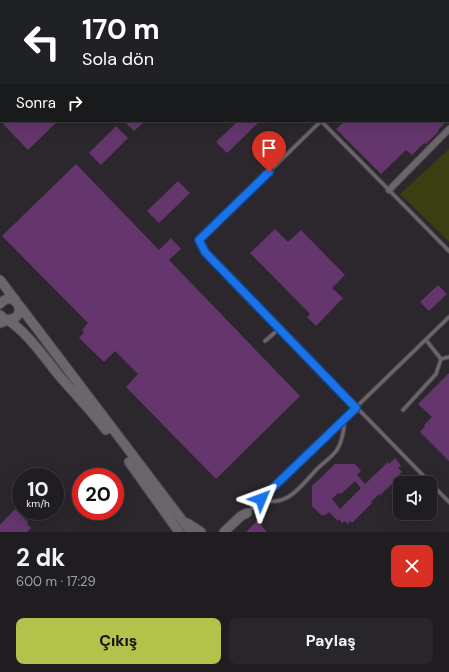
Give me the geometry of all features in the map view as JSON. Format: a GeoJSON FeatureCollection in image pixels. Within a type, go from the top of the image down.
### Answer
{"type":"FeatureCollection","features":[{"type":"Feature","properties":{"kind":"main road"},"geometry":{"type":"LineString","coordinates":[[0,280],[191,532]]}},
{"type":"Feature","properties":{"kind":"main road"},"geometry":{"type":"LineString","coordinates":[[0,304],[8,299],[11,299],[18,304],[18,315],[4,322]]}},
{"type":"Feature","properties":{"kind":"main road"},"geometry":{"type":"LineString","coordinates":[[0,315],[5,319],[4,322]]}},
{"type":"Feature","properties":{"kind":"main road"},"geometry":{"type":"LineString","coordinates":[[4,322],[19,328],[32,341],[61,378],[91,411],[180,532]]}},
{"type":"Feature","properties":{"kind":"main road"},"geometry":{"type":"LineString","coordinates":[[224,532],[247,512]]}},
{"type":"Feature","properties":{"kind":"main road"},"geometry":{"type":"LineString","coordinates":[[231,532],[244,519],[247,512]]}},
{"type":"Feature","properties":{"kind":"main road"},"geometry":{"type":"LineString","coordinates":[[178,516],[201,532]]}},
{"type":"Feature","properties":{"kind":"street"},"geometry":{"type":"LineString","coordinates":[[389,190],[449,129]]}},
{"type":"Feature","properties":{"kind":"lane"},"geometry":{"type":"LineString","coordinates":[[320,122],[199,240],[205,252],[278,329],[449,502]]}},
{"type":"Feature","properties":{"kind":"lane"},"geometry":{"type":"LineString","coordinates":[[322,122],[449,251]]}},
{"type":"Feature","properties":{"kind":"lane"},"geometry":{"type":"LineString","coordinates":[[247,512],[449,317]]}},
{"type":"Feature","properties":{"kind":"lane"},"geometry":{"type":"LineString","coordinates":[[265,341],[278,329]]}},
{"type":"Feature","properties":{"kind":"lane"},"geometry":{"type":"LineString","coordinates":[[426,340],[441,359]]}},
{"type":"Feature","properties":{"kind":"lane"},"geometry":{"type":"LineString","coordinates":[[441,359],[449,357]]}},
{"type":"Feature","properties":{"kind":"lane"},"geometry":{"type":"LineString","coordinates":[[403,410],[436,374],[441,359]]}},
{"type":"Feature","properties":{"kind":"lane"},"geometry":{"type":"LineString","coordinates":[[261,499],[269,502],[285,499],[297,491],[338,449],[344,429],[345,418]]}},
{"type":"Feature","properties":{"kind":"green space"},"geometry":{"type":"Polygon","coordinates":[[[449,149],[449,242],[400,194],[449,149]]]}},
{"type":"Feature","properties":{"kind":"building"},"geometry":{"type":"Polygon","coordinates":[[[6,122],[57,122],[28,150],[3,124],[6,122]]]}},
{"type":"Feature","properties":{"kind":"building"},"geometry":{"type":"Polygon","coordinates":[[[125,122],[144,122],[134,131],[125,122]]]}},
{"type":"Feature","properties":{"kind":"building"},"geometry":{"type":"Polygon","coordinates":[[[237,122],[259,122],[227,153],[216,142],[237,122]]]}},
{"type":"Feature","properties":{"kind":"building"},"geometry":{"type":"Polygon","coordinates":[[[344,122],[446,122],[426,144],[424,143],[412,155],[406,150],[381,174],[336,129],[344,122]]]}},
{"type":"Feature","properties":{"kind":"building"},"geometry":{"type":"Polygon","coordinates":[[[116,126],[128,138],[101,165],[89,153],[116,126]]]}},
{"type":"Feature","properties":{"kind":"building"},"geometry":{"type":"Polygon","coordinates":[[[76,164],[159,250],[171,238],[181,249],[169,260],[300,396],[216,479],[126,387],[138,374],[115,351],[104,362],[79,338],[84,332],[82,330],[88,323],[2,236],[76,164]]]}},
{"type":"Feature","properties":{"kind":"building"},"geometry":{"type":"Polygon","coordinates":[[[178,181],[190,193],[159,223],[147,211],[178,181]]]}},
{"type":"Feature","properties":{"kind":"building"},"geometry":{"type":"Polygon","coordinates":[[[275,229],[288,242],[301,230],[345,275],[332,288],[343,298],[316,326],[307,317],[310,314],[250,253],[275,229]]]}},
{"type":"Feature","properties":{"kind":"building"},"geometry":{"type":"Polygon","coordinates":[[[438,285],[447,294],[429,311],[420,302],[438,285]]]}},
{"type":"Feature","properties":{"kind":"building"},"geometry":{"type":"Polygon","coordinates":[[[449,373],[449,461],[420,432],[425,426],[424,425],[432,417],[418,404],[449,373]]]}},
{"type":"Feature","properties":{"kind":"building"},"geometry":{"type":"Polygon","coordinates":[[[395,458],[401,466],[398,468],[402,472],[399,474],[401,476],[393,476],[393,483],[380,495],[379,494],[352,523],[350,521],[348,524],[345,521],[342,523],[329,512],[324,516],[323,514],[322,516],[312,506],[312,486],[335,464],[355,464],[361,471],[357,475],[365,484],[388,462],[389,464],[395,458]],[[355,481],[341,494],[338,493],[332,499],[340,509],[361,488],[355,481]]]}},
{"type":"Feature","properties":{"kind":"building"},"geometry":{"type":"Polygon","coordinates":[[[12,512],[12,520],[26,520],[28,522],[27,524],[31,528],[27,532],[0,532],[0,525],[12,512]]]}},
{"type":"Feature","properties":{"kind":"building"},"geometry":{"type":"Polygon","coordinates":[[[257,521],[267,532],[246,532],[257,521]]]}},
{"type":"Feature","properties":{"kind":"route"},"geometry":{"type":"LineString","coordinates":[[261,499],[356,408],[205,252],[199,240],[269,172]]}}]}
